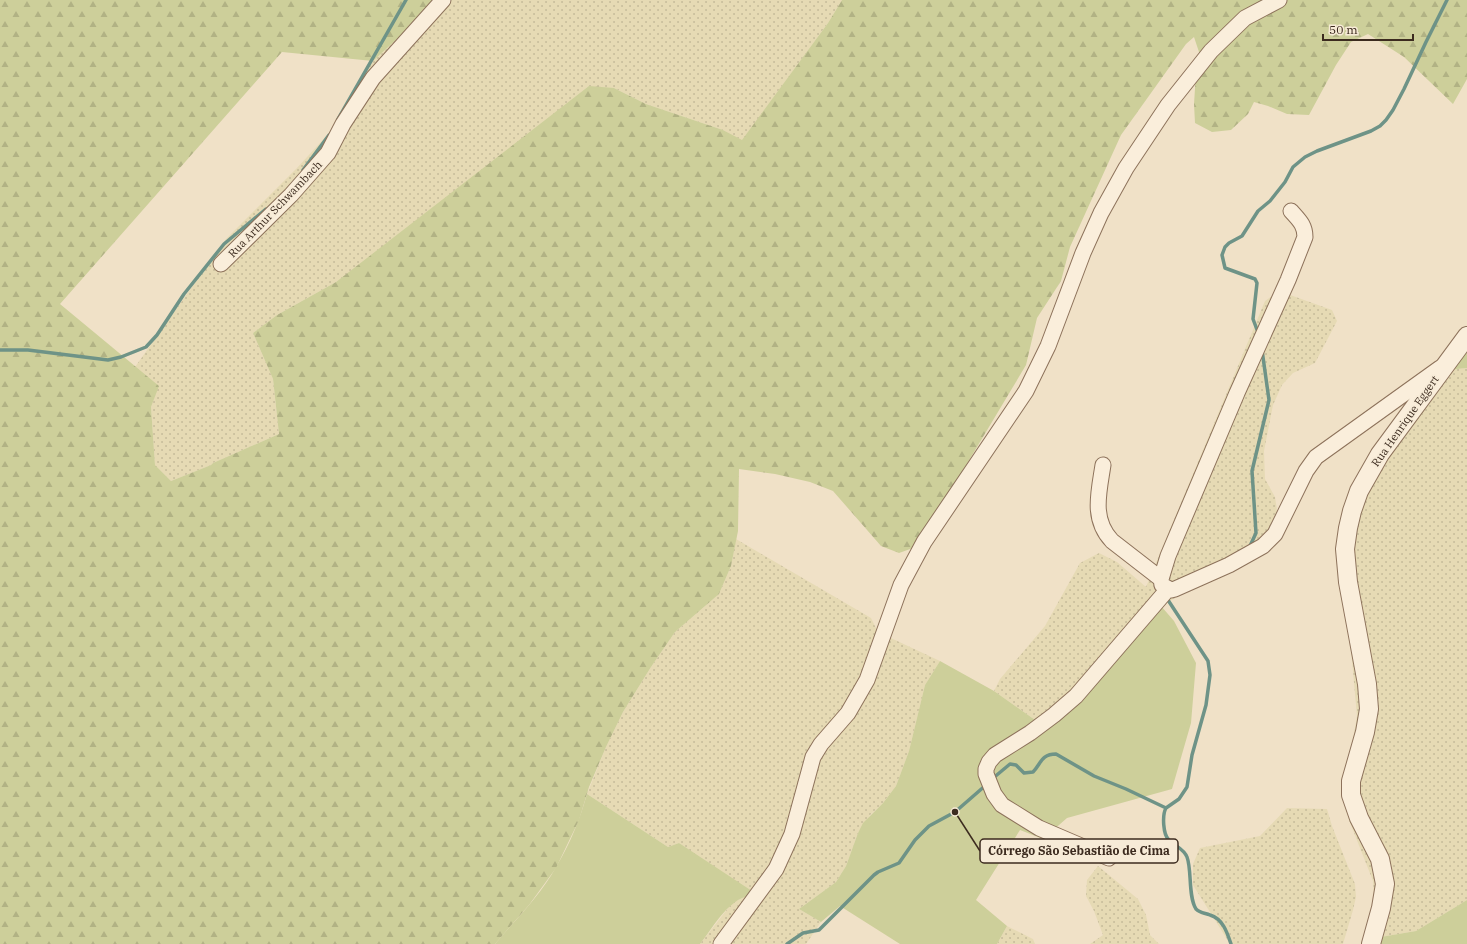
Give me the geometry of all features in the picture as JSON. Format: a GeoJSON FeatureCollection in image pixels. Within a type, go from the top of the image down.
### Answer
{"type":"FeatureCollection","features":[{"type":"Feature","properties":{"kind":"street","name":"Rua Arthur Schwambach"},"geometry":{"type":"LineString","coordinates":[[221,264],[291,195],[328,153],[343,124],[372,78],[443,0]]}},
{"type":"Feature","properties":{"kind":"street"},"geometry":{"type":"LineString","coordinates":[[721,944],[776,869],[792,834],[813,757],[820,744],[848,713],[867,680],[901,585],[924,542],[1026,391],[1048,346],[1083,252],[1101,213],[1126,168],[1168,105],[1211,51],[1245,18],[1279,0]]}},
{"type":"Feature","properties":{"kind":"street"},"geometry":{"type":"LineString","coordinates":[[1109,858],[1039,828],[1002,805],[994,794],[986,774],[986,769],[989,762],[995,755],[1030,733],[1076,696],[1165,584],[1168,556],[1288,280],[1305,237],[1305,230],[1302,224],[1291,211]]}},
{"type":"Feature","properties":{"kind":"street","name":"Rua Henrique Eggert"},"geometry":{"type":"LineString","coordinates":[[1371,944],[1382,908],[1385,884],[1380,859],[1359,818],[1351,796],[1351,781],[1365,732],[1369,709],[1367,684],[1348,582],[1345,549],[1348,528],[1352,511],[1360,491],[1380,454],[1467,336]]}},
{"type":"Feature","properties":{"kind":"street"},"geometry":{"type":"LineString","coordinates":[[1103,465],[1098,499],[1099,520],[1105,533],[1165,584],[1175,589],[1229,565],[1263,546],[1275,534],[1306,471],[1316,456],[1446,364]]}},
{"type":"Feature","properties":{"kind":"shaded area"},"geometry":{"type":"Polygon","coordinates":[[[439,0],[842,0],[828,23],[742,141],[723,130],[646,104],[614,88],[336,282],[277,315],[253,333],[273,379],[279,434],[211,465],[171,481],[155,465],[151,407],[158,386],[135,367],[226,239],[296,169],[342,119],[351,97],[373,61],[439,0]]]}},
{"type":"Feature","properties":{"kind":"shaded area"},"geometry":{"type":"Polygon","coordinates":[[[1279,291],[1332,310],[1337,321],[1315,363],[1293,373],[1282,385],[1273,405],[1264,451],[1265,479],[1275,497],[1277,510],[1274,528],[1251,555],[1161,606],[1045,727],[994,691],[1000,679],[1045,626],[1080,563],[1099,553],[1117,562],[1146,587],[1265,301],[1279,291]]]}},
{"type":"Feature","properties":{"kind":"shaded area"},"geometry":{"type":"Polygon","coordinates":[[[1467,368],[1467,900],[1416,931],[1363,940],[1374,898],[1373,881],[1349,820],[1345,804],[1357,716],[1349,627],[1346,528],[1435,371],[1467,368]]]}},
{"type":"Feature","properties":{"kind":"shaded area"},"geometry":{"type":"Polygon","coordinates":[[[736,539],[871,618],[878,632],[940,661],[925,685],[909,751],[896,786],[883,803],[870,815],[858,833],[846,866],[836,882],[799,909],[821,922],[806,944],[700,944],[732,903],[750,894],[679,843],[668,847],[587,794],[606,747],[623,712],[651,667],[675,632],[719,594],[731,566],[736,539]]]}},
{"type":"Feature","properties":{"kind":"shaded area"},"geometry":{"type":"Polygon","coordinates":[[[1287,808],[1327,809],[1332,826],[1355,884],[1356,897],[1343,944],[1230,944],[1193,885],[1193,864],[1200,848],[1260,836],[1287,808]]]}},
{"type":"Feature","properties":{"kind":"shaded area"},"geometry":{"type":"Polygon","coordinates":[[[1098,866],[1138,899],[1146,915],[1150,935],[1159,944],[1090,944],[1103,935],[1094,911],[1086,896],[1087,880],[1098,866]]]}},
{"type":"Feature","properties":{"kind":"shaded area"},"geometry":{"type":"Polygon","coordinates":[[[1007,926],[1033,939],[1035,944],[997,944],[1007,926]]]}},
{"type":"Feature","properties":{"kind":"green space"},"geometry":{"type":"Polygon","coordinates":[[[0,0],[439,0],[373,61],[282,52],[60,304],[159,386],[151,407],[155,465],[171,481],[211,465],[279,434],[273,379],[253,333],[277,315],[336,282],[589,86],[614,88],[646,104],[723,130],[742,140],[828,23],[842,0],[1467,0],[1467,79],[1453,104],[1404,57],[1368,34],[1351,42],[1336,65],[1309,115],[1287,114],[1254,102],[1248,114],[1231,130],[1212,132],[1195,123],[1194,104],[1196,73],[1201,58],[1194,37],[1186,44],[1121,135],[1070,247],[1061,281],[1037,318],[1026,365],[962,472],[913,548],[899,553],[881,546],[833,491],[810,482],[775,474],[739,469],[738,531],[731,566],[719,594],[675,632],[651,667],[623,712],[606,747],[589,787],[579,820],[556,868],[529,905],[495,944],[0,944],[0,0]]]}},
{"type":"Feature","properties":{"kind":"green space"},"geometry":{"type":"Polygon","coordinates":[[[1467,326],[1467,368],[1435,371],[1467,326]]]}},
{"type":"Feature","properties":{"kind":"green space"},"geometry":{"type":"Polygon","coordinates":[[[1161,606],[1174,621],[1196,663],[1191,723],[1172,789],[1067,818],[1043,839],[1020,830],[976,900],[1007,926],[997,944],[900,944],[840,906],[821,922],[799,909],[836,882],[846,866],[863,823],[883,803],[896,786],[909,751],[925,685],[940,661],[994,691],[1045,727],[1161,606]]]}},
{"type":"Feature","properties":{"kind":"green space"},"geometry":{"type":"Polygon","coordinates":[[[587,794],[668,847],[679,843],[758,895],[740,899],[732,905],[724,912],[700,944],[495,944],[550,877],[570,840],[578,822],[587,794]]]}},
{"type":"Feature","properties":{"kind":"green space"},"geometry":{"type":"Polygon","coordinates":[[[1467,900],[1467,944],[1361,944],[1363,940],[1416,931],[1467,900]]]}},
{"type":"Feature","properties":{"kind":"waterway"},"geometry":{"type":"LineString","coordinates":[[338,119],[406,0]]}},
{"type":"Feature","properties":{"kind":"waterway"},"geometry":{"type":"LineString","coordinates":[[1259,335],[1253,319],[1257,283],[1255,279],[1225,268],[1222,255],[1225,247],[1242,236],[1258,211],[1270,201],[1285,182],[1293,167],[1305,157],[1371,131],[1380,126],[1386,120],[1404,89],[1447,0]]}},
{"type":"Feature","properties":{"kind":"waterway"},"geometry":{"type":"LineString","coordinates":[[303,170],[329,135]]}},
{"type":"Feature","properties":{"kind":"waterway"},"geometry":{"type":"LineString","coordinates":[[0,350],[28,350],[108,360],[121,357],[146,347],[157,335],[184,294],[224,244],[266,209]]}},
{"type":"Feature","properties":{"kind":"waterway"},"geometry":{"type":"LineString","coordinates":[[1250,546],[1256,533],[1252,471],[1269,400],[1262,350]]}},
{"type":"Feature","properties":{"kind":"waterway"},"geometry":{"type":"LineString","coordinates":[[1166,597],[1208,661],[1210,675],[1206,705],[1192,755],[1187,787],[1179,799],[1166,808]]}},
{"type":"Feature","properties":{"kind":"waterway"},"geometry":{"type":"LineString","coordinates":[[992,779],[1010,764],[1016,765],[1024,773],[1033,772],[1044,758],[1051,754],[1056,754],[1094,776],[1166,808]]}},
{"type":"Feature","properties":{"kind":"waterway"},"geometry":{"type":"LineString","coordinates":[[787,944],[803,933],[819,930],[874,875],[899,863],[915,840],[929,826],[955,812],[986,785]]}},
{"type":"Feature","properties":{"kind":"waterway"},"geometry":{"type":"LineString","coordinates":[[1166,808],[1164,820],[1165,834],[1169,840],[1186,854],[1192,898],[1196,909],[1218,920],[1226,931],[1231,944]]}},
{"type":"Feature","properties":{"kind":"place","name":"Córrego São Sebastião de Cima"},"geometry":{"type":"Point","coordinates":[955,812]}}]}
